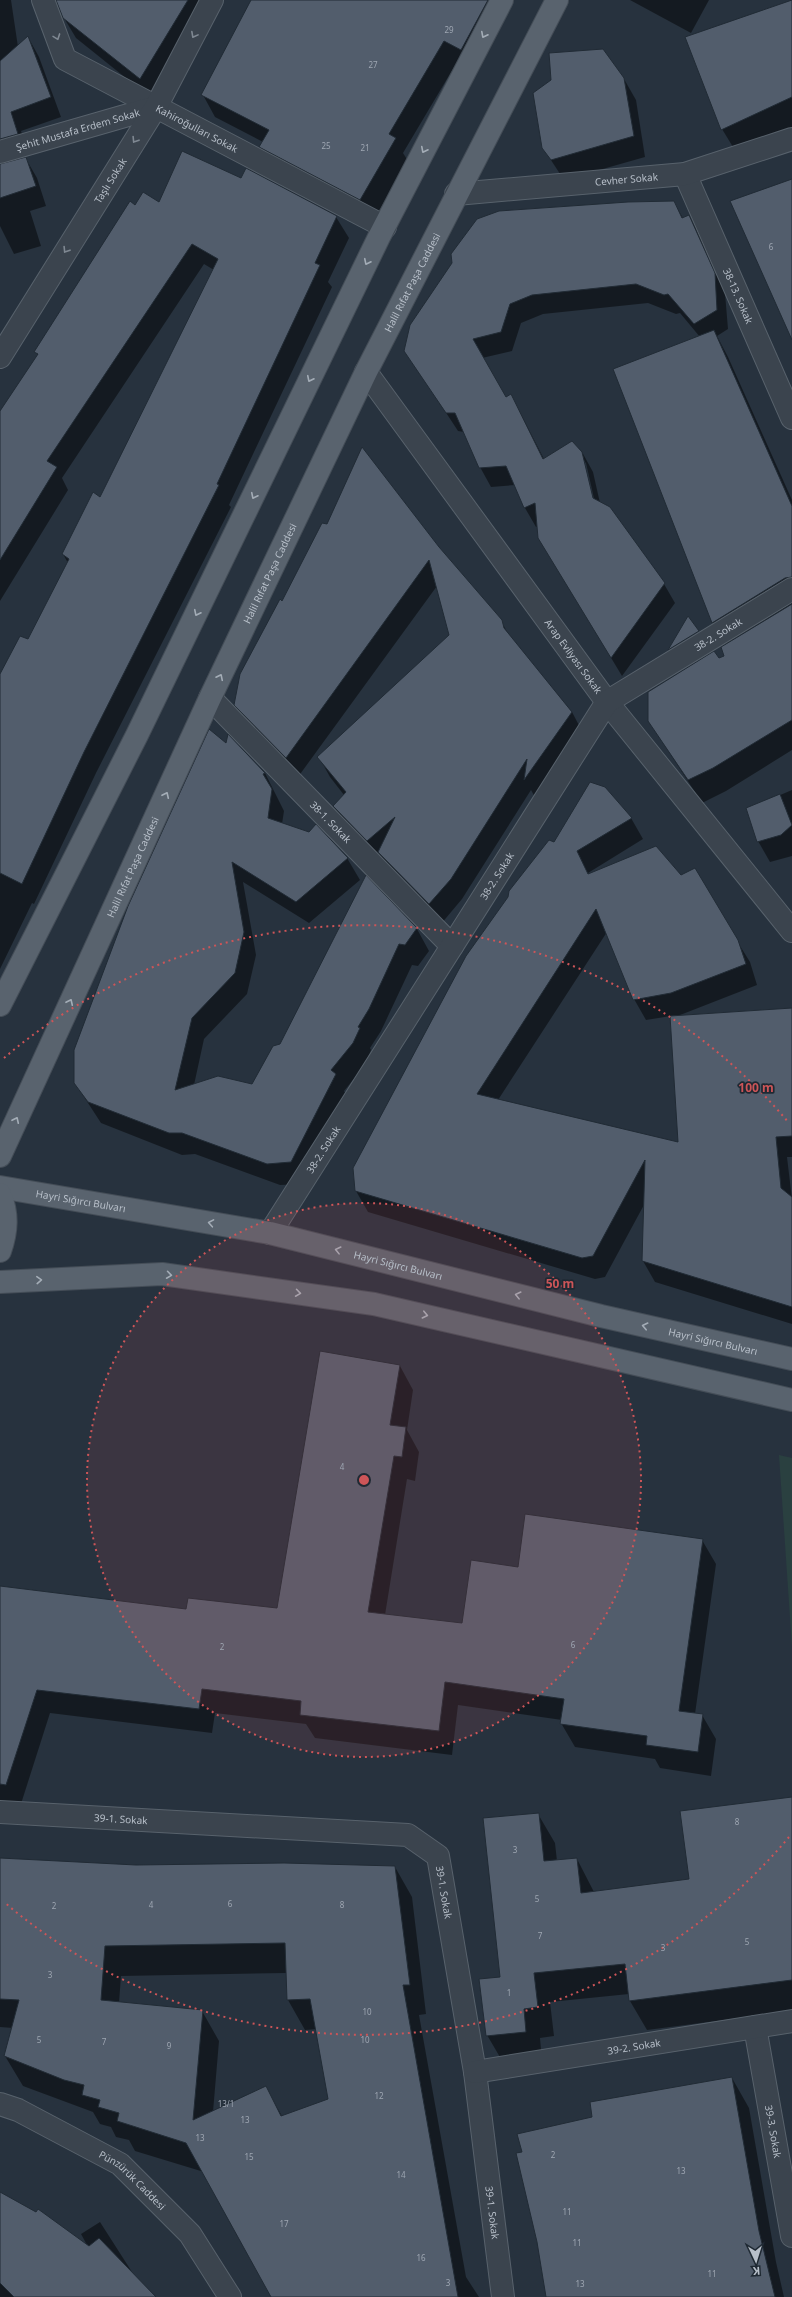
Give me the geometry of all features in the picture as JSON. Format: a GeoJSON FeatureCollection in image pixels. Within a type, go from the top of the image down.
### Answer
{"type":"FeatureCollection","features":[{"type":"Feature","properties":{"kind":"main road"},"geometry":{"type":"LineString","coordinates":[[0,1005],[138,735],[385,227],[502,0]]}},
{"type":"Feature","properties":{"kind":"main road","name":"Halil Rıfat Paşa Caddesi"},"geometry":{"type":"LineString","coordinates":[[0,1156],[210,698],[366,372],[456,194],[557,0]]}},
{"type":"Feature","properties":{"kind":"main road","name":"Hayri Sığırcı Bulvarı"},"geometry":{"type":"LineString","coordinates":[[0,1187],[270,1233],[601,1316],[792,1359]]}},
{"type":"Feature","properties":{"kind":"main road"},"geometry":{"type":"LineString","coordinates":[[0,1194],[5,1207],[6,1224],[0,1251]]}},
{"type":"Feature","properties":{"kind":"main road"},"geometry":{"type":"LineString","coordinates":[[0,1282],[162,1274],[374,1304],[792,1400]]}},
{"type":"Feature","properties":{"kind":"street","name":"Kahiroğulları Sokak"},"geometry":{"type":"LineString","coordinates":[[44,0],[65,59],[385,227]]}},
{"type":"Feature","properties":{"kind":"street","name":"Taşlı Sokak"},"geometry":{"type":"LineString","coordinates":[[0,357],[156,107],[212,0]]}},
{"type":"Feature","properties":{"kind":"street","name":"Şehit Mustafa Erdem Sokak"},"geometry":{"type":"LineString","coordinates":[[0,152],[156,107]]}},
{"type":"Feature","properties":{"kind":"street","name":"Cevher Sokak"},"geometry":{"type":"LineString","coordinates":[[456,194],[685,174],[792,139]]}},
{"type":"Feature","properties":{"kind":"street","name":"38-13. Sokak"},"geometry":{"type":"LineString","coordinates":[[685,174],[792,418]]}},
{"type":"Feature","properties":{"kind":"street","name":"Arap Evliyası Sokak"},"geometry":{"type":"LineString","coordinates":[[366,372],[607,702],[792,931]]}},
{"type":"Feature","properties":{"kind":"street","name":"38-2. Sokak"},"geometry":{"type":"LineString","coordinates":[[270,1233],[607,702],[792,589]]}},
{"type":"Feature","properties":{"kind":"street","name":"38-1. Sokak"},"geometry":{"type":"LineString","coordinates":[[210,698],[452,946]]}},
{"type":"Feature","properties":{"kind":"street","name":"39-1. Sokak"},"geometry":{"type":"LineString","coordinates":[[0,1812],[408,1835],[438,1856],[475,2072],[503,2297]]}},
{"type":"Feature","properties":{"kind":"street","name":"39-2. Sokak"},"geometry":{"type":"LineString","coordinates":[[475,2072],[792,2021]]}},
{"type":"Feature","properties":{"kind":"street","name":"39-3. Sokak"},"geometry":{"type":"LineString","coordinates":[[755,2027],[792,2236]]}},
{"type":"Feature","properties":{"kind":"street","name":"Pünzürük Caddesi"},"geometry":{"type":"LineString","coordinates":[[0,2104],[18,2110],[120,2164],[190,2234],[230,2297]]}},
{"type":"Feature","properties":{"kind":"green space"},"geometry":{"type":"Polygon","coordinates":[[[779,1455],[792,1458],[792,1647],[779,1455]]]}},
{"type":"Feature","properties":{"kind":"building"},"geometry":{"type":"Polygon","coordinates":[[[56,0],[188,0],[140,79],[63,18],[56,0]]]}},
{"type":"Feature","properties":{"kind":"building"},"geometry":{"type":"Polygon","coordinates":[[[251,0],[488,0],[461,50],[444,41],[389,134],[396,138],[360,200],[259,147],[269,130],[201,95],[251,0]]]}},
{"type":"Feature","properties":{"kind":"building"},"geometry":{"type":"Polygon","coordinates":[[[792,0],[792,97],[721,130],[685,37],[792,0]]]}},
{"type":"Feature","properties":{"kind":"building"},"geometry":{"type":"Polygon","coordinates":[[[28,36],[51,97],[11,112],[18,134],[0,139],[0,61],[28,36]]]}},
{"type":"Feature","properties":{"kind":"building"},"geometry":{"type":"Polygon","coordinates":[[[603,49],[624,78],[634,136],[551,160],[542,148],[533,93],[551,80],[549,53],[603,49]]]}},
{"type":"Feature","properties":{"kind":"building"},"geometry":{"type":"Polygon","coordinates":[[[182,151],[241,178],[246,168],[337,216],[315,263],[320,265],[217,484],[219,485],[84,752],[22,884],[0,873],[0,674],[20,636],[28,639],[69,559],[62,554],[93,492],[100,497],[218,259],[192,244],[47,461],[57,467],[0,560],[0,411],[38,354],[34,352],[130,201],[135,205],[143,192],[159,202],[182,151]]]}},
{"type":"Feature","properties":{"kind":"building"},"geometry":{"type":"Polygon","coordinates":[[[26,157],[36,186],[0,198],[0,164],[26,157]]]}},
{"type":"Feature","properties":{"kind":"building"},"geometry":{"type":"Polygon","coordinates":[[[792,179],[792,340],[730,201],[792,179]]]}},
{"type":"Feature","properties":{"kind":"building"},"geometry":{"type":"Polygon","coordinates":[[[674,201],[682,218],[689,215],[715,273],[717,310],[694,324],[668,294],[664,295],[636,284],[532,295],[510,304],[501,332],[473,339],[506,397],[511,394],[543,459],[572,441],[582,452],[593,498],[610,507],[665,583],[611,658],[538,538],[535,503],[524,508],[506,466],[479,468],[455,413],[446,413],[404,351],[410,325],[452,263],[451,254],[477,219],[499,211],[628,202],[674,201]]]}},
{"type":"Feature","properties":{"kind":"building"},"geometry":{"type":"Polygon","coordinates":[[[714,330],[792,506],[792,577],[785,578],[712,623],[613,369],[714,330]]]}},
{"type":"Feature","properties":{"kind":"building"},"geometry":{"type":"Polygon","coordinates":[[[362,447],[439,547],[502,620],[504,628],[572,712],[524,780],[527,759],[451,879],[429,904],[378,852],[395,817],[367,841],[333,806],[346,792],[317,757],[449,635],[429,560],[286,758],[234,705],[240,674],[280,599],[282,601],[322,523],[327,524],[362,447]]]}},
{"type":"Feature","properties":{"kind":"building"},"geometry":{"type":"Polygon","coordinates":[[[792,604],[792,720],[713,768],[688,780],[648,721],[648,692],[714,651],[719,658],[724,656],[721,647],[792,604]]]}},
{"type":"Feature","properties":{"kind":"building"},"geometry":{"type":"Polygon","coordinates":[[[688,616],[699,631],[668,650],[688,616]]]}},
{"type":"Feature","properties":{"kind":"building"},"geometry":{"type":"Polygon","coordinates":[[[209,729],[226,743],[228,734],[265,773],[263,774],[272,789],[268,818],[309,832],[316,824],[348,858],[296,902],[232,862],[244,932],[235,973],[192,1018],[175,1090],[218,1076],[252,1084],[273,1046],[280,1044],[366,875],[417,928],[405,945],[399,944],[369,1009],[358,1027],[360,1028],[353,1043],[331,1070],[336,1074],[291,1162],[267,1164],[182,1133],[169,1133],[88,1102],[74,1083],[74,1050],[128,906],[209,729]]]}},
{"type":"Feature","properties":{"kind":"building"},"geometry":{"type":"Polygon","coordinates":[[[590,782],[605,787],[632,818],[577,851],[588,874],[656,846],[681,875],[695,868],[738,940],[746,964],[671,993],[633,1000],[596,909],[477,1094],[678,1142],[670,1016],[792,1008],[792,1136],[776,1137],[781,1188],[792,1197],[792,1307],[642,1261],[645,1160],[593,1256],[582,1258],[355,1191],[353,1168],[466,956],[508,897],[509,891],[549,840],[554,842],[590,782]]]}},
{"type":"Feature","properties":{"kind":"building"},"geometry":{"type":"Polygon","coordinates":[[[780,794],[792,825],[781,835],[757,842],[746,808],[780,794]]]}},
{"type":"Feature","properties":{"kind":"building"},"geometry":{"type":"Polygon","coordinates":[[[320,1351],[400,1365],[390,1425],[406,1427],[402,1457],[394,1456],[368,1612],[462,1623],[471,1560],[518,1567],[525,1514],[703,1539],[679,1711],[703,1714],[698,1752],[646,1745],[647,1736],[560,1724],[564,1699],[445,1682],[439,1731],[300,1715],[301,1701],[202,1689],[199,1709],[37,1690],[6,1785],[0,1784],[0,1586],[186,1609],[188,1598],[277,1608],[320,1351]]]}},
{"type":"Feature","properties":{"kind":"building"},"geometry":{"type":"Polygon","coordinates":[[[792,1797],[792,1980],[629,2001],[625,1964],[534,1973],[538,2007],[524,2009],[526,2032],[486,2036],[479,1979],[500,1977],[483,1818],[539,1813],[544,1861],[577,1858],[581,1893],[689,1879],[680,1811],[792,1797]]]}},
{"type":"Feature","properties":{"kind":"building"},"geometry":{"type":"Polygon","coordinates":[[[0,1858],[136,1865],[284,1863],[395,1866],[410,1985],[403,1985],[458,2297],[271,2297],[186,2143],[117,2121],[119,2113],[98,2107],[100,2100],[82,2095],[84,2085],[64,2080],[4,2056],[19,2000],[0,1999],[0,1858]],[[285,1943],[105,1946],[101,2000],[203,2010],[193,2120],[266,2086],[281,2116],[328,2099],[310,1999],[287,2000],[285,1943]]]}},
{"type":"Feature","properties":{"kind":"building"},"geometry":{"type":"Polygon","coordinates":[[[732,2077],[759,2231],[775,2297],[546,2297],[537,2242],[516,2153],[522,2152],[517,2134],[592,2117],[590,2102],[732,2077]]]}},
{"type":"Feature","properties":{"kind":"building"},"geometry":{"type":"Polygon","coordinates":[[[0,2192],[36,2212],[38,2209],[89,2246],[99,2238],[156,2297],[14,2297],[0,2283],[0,2192]]]}}]}
